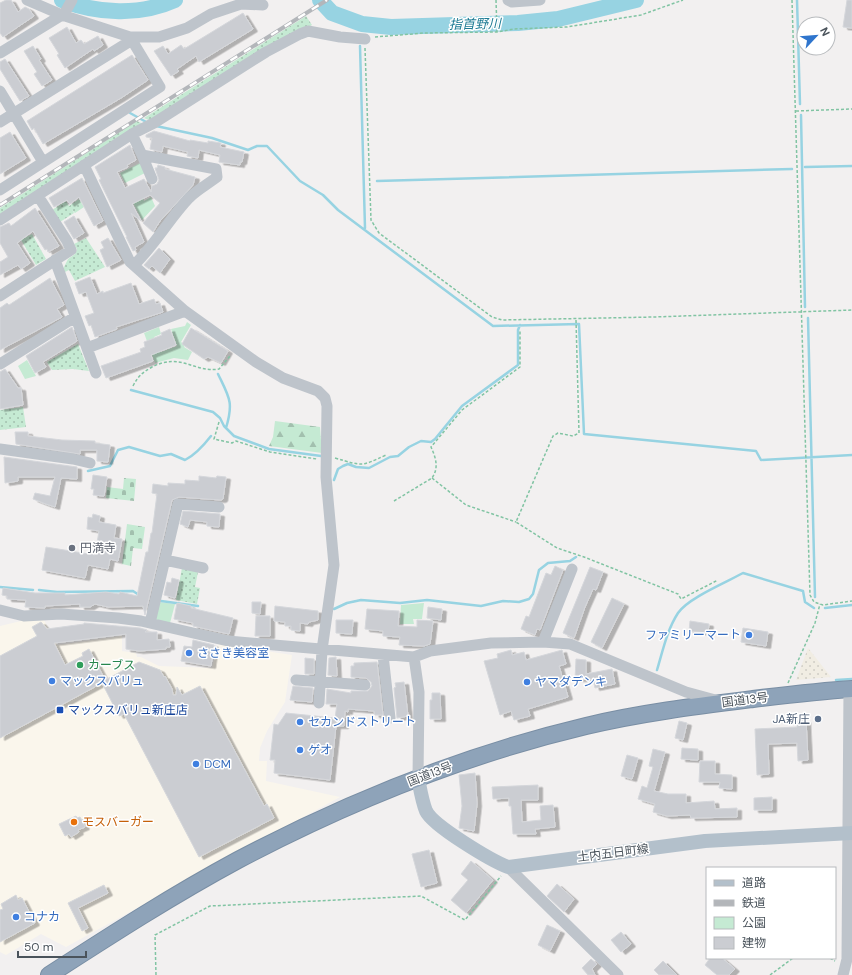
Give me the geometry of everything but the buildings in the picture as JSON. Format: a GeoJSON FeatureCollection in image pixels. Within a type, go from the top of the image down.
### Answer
{"type":"FeatureCollection","features":[{"type":"Feature","properties":{"kind":"highway","name":"国道13号"},"geometry":{"type":"LineString","coordinates":[[49,975],[167,901],[237,861],[347,807],[418,778],[494,751],[586,726],[723,702],[786,694],[851,689]]}},
{"type":"Feature","properties":{"kind":"main road"},"geometry":{"type":"LineString","coordinates":[[418,778],[427,812],[438,823],[493,861],[508,867]]}},
{"type":"Feature","properties":{"kind":"main road","name":"土内五日町線"},"geometry":{"type":"LineString","coordinates":[[508,867],[705,841],[850,833]]}},
{"type":"Feature","properties":{"kind":"street"},"geometry":{"type":"LineString","coordinates":[[27,0],[63,16],[131,38],[159,37],[187,28],[211,14],[241,4],[263,5]]}},
{"type":"Feature","properties":{"kind":"street"},"geometry":{"type":"LineString","coordinates":[[0,53],[63,16],[72,0]]}},
{"type":"Feature","properties":{"kind":"street"},"geometry":{"type":"LineString","coordinates":[[508,0],[512,2],[540,0]]}},
{"type":"Feature","properties":{"kind":"street"},"geometry":{"type":"LineString","coordinates":[[0,220],[132,134],[154,123],[266,52],[300,34],[308,31],[340,37],[365,39]]}},
{"type":"Feature","properties":{"kind":"street"},"geometry":{"type":"LineString","coordinates":[[0,122],[131,38]]}},
{"type":"Feature","properties":{"kind":"street"},"geometry":{"type":"LineString","coordinates":[[0,190],[160,87],[131,38]]}},
{"type":"Feature","properties":{"kind":"street"},"geometry":{"type":"LineString","coordinates":[[0,91],[43,162]]}},
{"type":"Feature","properties":{"kind":"street"},"geometry":{"type":"LineString","coordinates":[[132,134],[152,178]]}},
{"type":"Feature","properties":{"kind":"street"},"geometry":{"type":"LineString","coordinates":[[134,266],[150,250],[156,239],[190,197],[217,177],[216,169],[142,155]]}},
{"type":"Feature","properties":{"kind":"street"},"geometry":{"type":"LineString","coordinates":[[84,165],[130,262],[134,266],[185,311],[235,347],[276,374],[318,391],[325,398],[327,406],[326,477],[334,565],[322,650],[319,703]]}},
{"type":"Feature","properties":{"kind":"street"},"geometry":{"type":"LineString","coordinates":[[0,296],[71,250],[67,241],[38,196]]}},
{"type":"Feature","properties":{"kind":"street"},"geometry":{"type":"LineString","coordinates":[[56,260],[96,373]]}},
{"type":"Feature","properties":{"kind":"street"},"geometry":{"type":"LineString","coordinates":[[87,348],[185,311]]}},
{"type":"Feature","properties":{"kind":"street"},"geometry":{"type":"LineString","coordinates":[[0,364],[75,317]]}},
{"type":"Feature","properties":{"kind":"street"},"geometry":{"type":"LineString","coordinates":[[0,449],[73,459],[90,463]]}},
{"type":"Feature","properties":{"kind":"street"},"geometry":{"type":"LineString","coordinates":[[150,623],[178,504],[219,507]]}},
{"type":"Feature","properties":{"kind":"street"},"geometry":{"type":"LineString","coordinates":[[165,560],[203,568]]}},
{"type":"Feature","properties":{"kind":"street"},"geometry":{"type":"LineString","coordinates":[[542,642],[572,569]]}},
{"type":"Feature","properties":{"kind":"street"},"geometry":{"type":"LineString","coordinates":[[0,610],[24,616],[61,614],[96,616],[150,623],[228,641],[414,657],[430,651],[491,643],[542,642],[570,644],[686,692],[723,702]]}},
{"type":"Feature","properties":{"kind":"street"},"geometry":{"type":"LineString","coordinates":[[383,655],[390,718]]}},
{"type":"Feature","properties":{"kind":"street"},"geometry":{"type":"LineString","coordinates":[[414,657],[419,692],[418,778]]}},
{"type":"Feature","properties":{"kind":"street"},"geometry":{"type":"LineString","coordinates":[[296,680],[365,685]]}},
{"type":"Feature","properties":{"kind":"street"},"geometry":{"type":"LineString","coordinates":[[843,975],[847,959],[851,689]]}},
{"type":"Feature","properties":{"kind":"street"},"geometry":{"type":"LineString","coordinates":[[508,867],[618,975]]}},
{"type":"Feature","properties":{"kind":"path"},"geometry":{"type":"LineString","coordinates":[[496,0],[497,32]]}},
{"type":"Feature","properties":{"kind":"path"},"geometry":{"type":"LineString","coordinates":[[683,0],[641,16],[601,23],[497,32],[424,33],[365,39],[371,220],[374,227],[391,242],[492,317],[502,320],[576,320],[852,310]]}},
{"type":"Feature","properties":{"kind":"path"},"geometry":{"type":"LineString","coordinates":[[792,0],[810,595],[814,602],[820,604],[852,601]]}},
{"type":"Feature","properties":{"kind":"path"},"geometry":{"type":"LineString","coordinates":[[796,111],[852,109]]}},
{"type":"Feature","properties":{"kind":"path"},"geometry":{"type":"LineString","coordinates":[[516,522],[553,436],[558,433],[573,436],[579,433],[575,328],[576,320]]}},
{"type":"Feature","properties":{"kind":"path"},"geometry":{"type":"LineString","coordinates":[[394,501],[432,478],[435,473],[436,459],[431,447],[462,410],[520,367],[520,331]]}},
{"type":"Feature","properties":{"kind":"path"},"geometry":{"type":"LineString","coordinates":[[133,386],[138,376],[159,363],[174,361],[210,370],[219,369],[235,347]]}},
{"type":"Feature","properties":{"kind":"path"},"geometry":{"type":"LineString","coordinates":[[219,422],[214,439],[232,443],[236,441],[270,452],[327,458],[332,456],[359,465],[366,464],[386,454]]}},
{"type":"Feature","properties":{"kind":"path"},"geometry":{"type":"LineString","coordinates":[[432,478],[470,507],[516,522],[557,548],[678,594],[681,599],[718,580]]}},
{"type":"Feature","properties":{"kind":"path"},"geometry":{"type":"LineString","coordinates":[[786,694],[786,686],[790,676],[816,623],[820,604]]}},
{"type":"Feature","properties":{"kind":"path"},"geometry":{"type":"LineString","coordinates":[[156,975],[155,935],[210,906],[421,896],[465,920],[508,867]]}},
{"type":"Feature","properties":{"kind":"path"},"geometry":{"type":"LineString","coordinates":[[770,975],[792,959]]}},
{"type":"Feature","properties":{"kind":"shaded area"},"geometry":{"type":"Polygon","coordinates":[[[44,620],[57,645],[122,636],[122,651],[136,653],[137,657],[141,657],[159,666],[212,668],[218,644],[292,655],[285,702],[267,731],[260,748],[259,761],[267,761],[266,781],[340,797],[66,947],[41,934],[6,955],[0,952],[0,626],[21,621],[44,620]]]}},
{"type":"Feature","properties":{"kind":"green space"},"geometry":{"type":"Polygon","coordinates":[[[306,16],[312,25],[151,121],[144,118],[306,16]]]}},
{"type":"Feature","properties":{"kind":"green space"},"geometry":{"type":"Polygon","coordinates":[[[137,121],[143,124],[0,214],[0,208],[137,121]]]}},
{"type":"Feature","properties":{"kind":"green space"},"geometry":{"type":"Polygon","coordinates":[[[140,163],[145,173],[125,183],[120,173],[140,163]]]}},
{"type":"Feature","properties":{"kind":"green space"},"geometry":{"type":"Polygon","coordinates":[[[151,197],[155,206],[142,220],[133,203],[143,198],[144,201],[151,197]]]}},
{"type":"Feature","properties":{"kind":"green space"},"geometry":{"type":"Polygon","coordinates":[[[79,199],[84,207],[75,213],[72,210],[74,213],[60,222],[52,210],[66,201],[69,206],[79,199]]]}},
{"type":"Feature","properties":{"kind":"green space"},"geometry":{"type":"Polygon","coordinates":[[[32,234],[46,259],[36,265],[21,240],[32,234]]]}},
{"type":"Feature","properties":{"kind":"green space"},"geometry":{"type":"Polygon","coordinates":[[[86,238],[105,267],[75,281],[69,270],[63,273],[62,271],[68,259],[75,254],[77,249],[74,244],[86,238]]]}},
{"type":"Feature","properties":{"kind":"green space"},"geometry":{"type":"Polygon","coordinates":[[[187,322],[191,325],[181,342],[185,345],[184,347],[192,352],[188,360],[174,358],[155,363],[144,333],[159,327],[161,334],[154,337],[161,352],[177,346],[171,329],[185,326],[187,322]]]}},
{"type":"Feature","properties":{"kind":"green space"},"geometry":{"type":"Polygon","coordinates":[[[78,344],[89,371],[73,369],[52,370],[47,362],[78,344]]]}},
{"type":"Feature","properties":{"kind":"green space"},"geometry":{"type":"Polygon","coordinates":[[[27,360],[36,376],[25,379],[18,366],[27,360]]]}},
{"type":"Feature","properties":{"kind":"green space"},"geometry":{"type":"Polygon","coordinates":[[[23,407],[26,427],[0,430],[0,410],[23,407]]]}},
{"type":"Feature","properties":{"kind":"green space"},"geometry":{"type":"Polygon","coordinates":[[[275,421],[320,427],[322,453],[269,446],[273,437],[275,421]]]}},
{"type":"Feature","properties":{"kind":"green space"},"geometry":{"type":"Polygon","coordinates":[[[124,478],[136,479],[134,501],[106,498],[107,487],[123,489],[124,478]]]}},
{"type":"Feature","properties":{"kind":"green space"},"geometry":{"type":"Polygon","coordinates":[[[127,524],[145,527],[142,549],[133,548],[131,566],[122,564],[127,524]]]}},
{"type":"Feature","properties":{"kind":"green space"},"geometry":{"type":"Polygon","coordinates":[[[182,568],[198,572],[195,587],[200,588],[197,604],[176,600],[182,568]]]}},
{"type":"Feature","properties":{"kind":"green space"},"geometry":{"type":"Polygon","coordinates":[[[159,602],[175,604],[170,623],[155,620],[159,602]]]}},
{"type":"Feature","properties":{"kind":"green space"},"geometry":{"type":"Polygon","coordinates":[[[424,603],[422,619],[413,619],[414,624],[400,624],[401,605],[424,603]]]}},
{"type":"Feature","properties":{"kind":"sand"},"geometry":{"type":"Polygon","coordinates":[[[808,648],[831,677],[796,680],[808,648]]]}},
{"type":"Feature","properties":{"kind":"waterway","name":"指首野川"},"geometry":{"type":"LineString","coordinates":[[62,0],[90,8],[119,11],[148,9],[175,0]]}},
{"type":"Feature","properties":{"kind":"waterway","name":"指首野川"},"geometry":{"type":"LineString","coordinates":[[320,0],[332,13],[362,24],[391,27],[518,23],[558,19],[636,0]]}},
{"type":"Feature","properties":{"kind":"waterway"},"geometry":{"type":"LineString","coordinates":[[797,0],[800,104]]}},
{"type":"Feature","properties":{"kind":"waterway"},"geometry":{"type":"LineString","coordinates":[[360,46],[365,228]]}},
{"type":"Feature","properties":{"kind":"waterway"},"geometry":{"type":"LineString","coordinates":[[130,113],[148,123]]}},
{"type":"Feature","properties":{"kind":"waterway"},"geometry":{"type":"LineString","coordinates":[[801,115],[805,307]]}},
{"type":"Feature","properties":{"kind":"waterway"},"geometry":{"type":"LineString","coordinates":[[156,126],[212,138],[248,150],[257,146],[267,146],[300,181],[323,195],[338,210],[493,326],[579,324],[584,434],[756,451],[761,460],[852,455]]}},
{"type":"Feature","properties":{"kind":"waterway"},"geometry":{"type":"LineString","coordinates":[[805,167],[852,166]]}},
{"type":"Feature","properties":{"kind":"waterway"},"geometry":{"type":"LineString","coordinates":[[377,181],[792,169]]}},
{"type":"Feature","properties":{"kind":"waterway"},"geometry":{"type":"LineString","coordinates":[[808,318],[815,597]]}},
{"type":"Feature","properties":{"kind":"waterway"},"geometry":{"type":"LineString","coordinates":[[334,480],[338,469],[343,466],[348,464],[356,467],[369,468],[390,457],[398,456],[409,447],[421,441],[431,442],[435,439],[462,406],[518,365],[518,330],[520,325]]}},
{"type":"Feature","properties":{"kind":"waterway"},"geometry":{"type":"LineString","coordinates":[[218,374],[225,388],[230,406],[226,428]]}},
{"type":"Feature","properties":{"kind":"waterway"},"geometry":{"type":"LineString","coordinates":[[131,390],[213,412],[220,418],[224,426],[234,436],[269,449],[321,456]]}},
{"type":"Feature","properties":{"kind":"waterway"},"geometry":{"type":"LineString","coordinates":[[88,471],[110,466],[118,450],[129,447],[160,456],[171,454],[185,460],[199,450],[211,436]]}},
{"type":"Feature","properties":{"kind":"waterway"},"geometry":{"type":"LineString","coordinates":[[334,609],[347,603],[361,600],[400,603],[427,600],[481,606],[503,601],[519,602],[529,599],[533,594],[539,570],[548,563],[570,561],[576,557]]}},
{"type":"Feature","properties":{"kind":"waterway"},"geometry":{"type":"LineString","coordinates":[[657,670],[671,626],[683,607],[699,596],[743,573],[803,591],[805,602],[814,608]]}},
{"type":"Feature","properties":{"kind":"waterway"},"geometry":{"type":"LineString","coordinates":[[0,587],[33,590]]}},
{"type":"Feature","properties":{"kind":"waterway"},"geometry":{"type":"LineString","coordinates":[[39,590],[57,592],[133,591],[139,595]]}},
{"type":"Feature","properties":{"kind":"waterway"},"geometry":{"type":"LineString","coordinates":[[161,601],[198,606]]}},
{"type":"Feature","properties":{"kind":"waterway"},"geometry":{"type":"LineString","coordinates":[[825,608],[852,605]]}},
{"type":"Feature","properties":{"kind":"waterway"},"geometry":{"type":"LineString","coordinates":[[836,680],[852,679]]}},
{"type":"Feature","properties":{"kind":"railway"},"geometry":{"type":"LineString","coordinates":[[0,205],[327,0]]}},
{"type":"Feature","properties":{"kind":"place","name":"円満寺"},"geometry":{"type":"Point","coordinates":[72,548]}},
{"type":"Feature","properties":{"kind":"place","name":"ファミリーマート"},"geometry":{"type":"Point","coordinates":[749,635]}},
{"type":"Feature","properties":{"kind":"place","name":"ささき美容室"},"geometry":{"type":"Point","coordinates":[189,653]}},
{"type":"Feature","properties":{"kind":"place","name":"カーブス"},"geometry":{"type":"Point","coordinates":[80,665]}},
{"type":"Feature","properties":{"kind":"place","name":"マックスバリュ"},"geometry":{"type":"Point","coordinates":[52,681]}},
{"type":"Feature","properties":{"kind":"place","name":"ヤマダデンキ"},"geometry":{"type":"Point","coordinates":[527,682]}},
{"type":"Feature","properties":{"kind":"place","name":"マックスバリュ新庄店"},"geometry":{"type":"Point","coordinates":[60,710]}},
{"type":"Feature","properties":{"kind":"place","name":"JA新庄"},"geometry":{"type":"Point","coordinates":[818,719]}},
{"type":"Feature","properties":{"kind":"place","name":"セカンドストリート"},"geometry":{"type":"Point","coordinates":[300,722]}},
{"type":"Feature","properties":{"kind":"place","name":"ゲオ"},"geometry":{"type":"Point","coordinates":[300,750]}},
{"type":"Feature","properties":{"kind":"place","name":"DCM"},"geometry":{"type":"Point","coordinates":[196,764]}},
{"type":"Feature","properties":{"kind":"place","name":"モスバーガー"},"geometry":{"type":"Point","coordinates":[74,822]}},
{"type":"Feature","properties":{"kind":"place","name":"コナカ"},"geometry":{"type":"Point","coordinates":[16,917]}}]}
